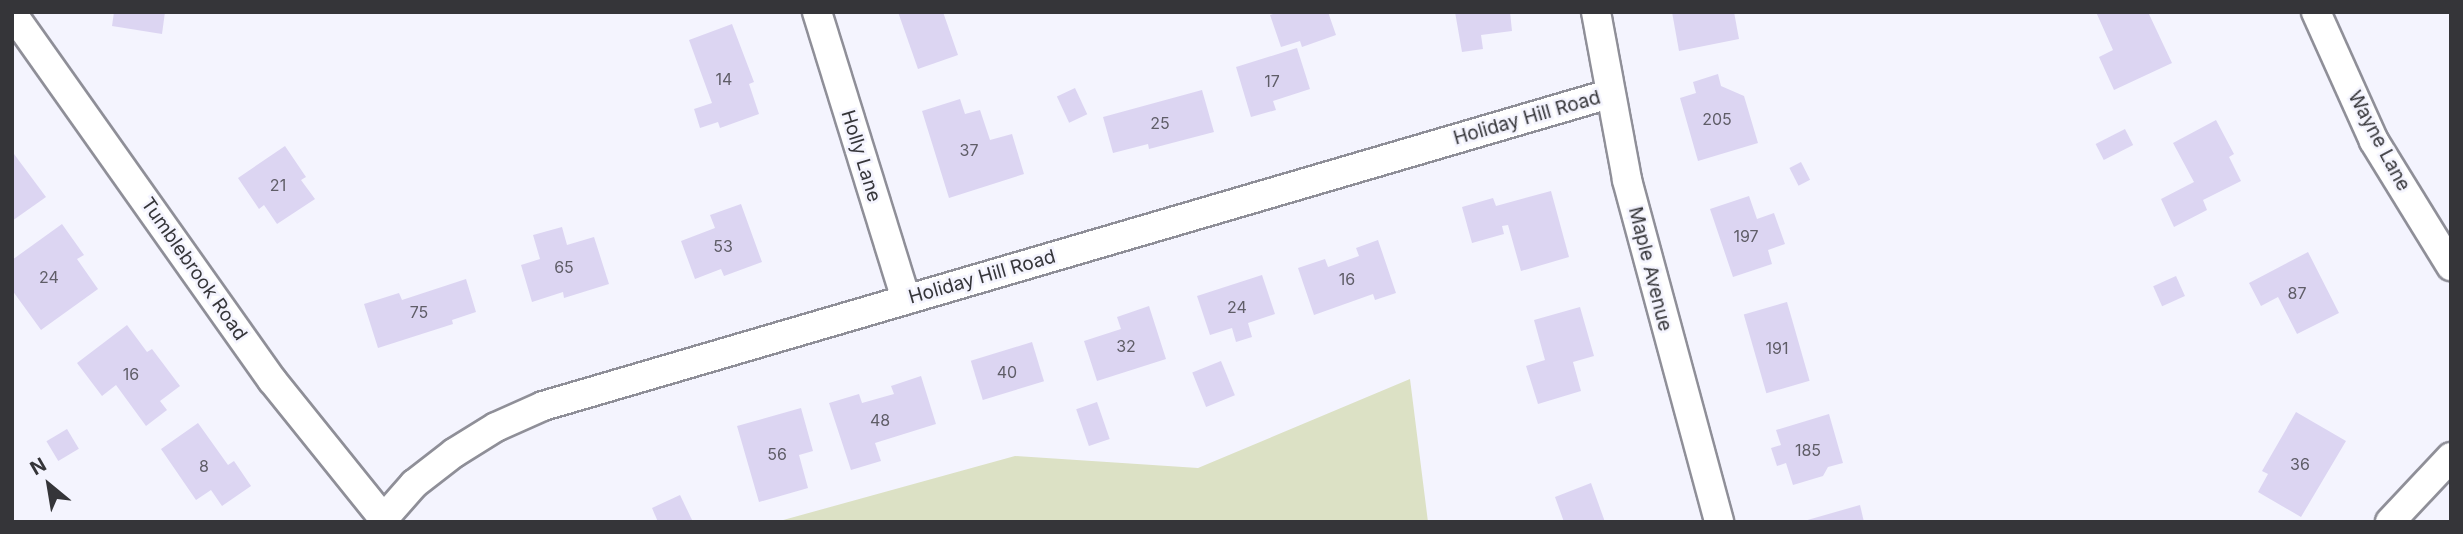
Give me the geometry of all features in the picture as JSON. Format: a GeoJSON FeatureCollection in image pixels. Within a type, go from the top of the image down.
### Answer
{"type":"FeatureCollection","features":[{"type":"Feature","properties":{"kind":"street","name":"Holly Lane"},"geometry":{"type":"LineString","coordinates":[[817,12],[906,300]]}},
{"type":"Feature","properties":{"kind":"street","name":"Maple Avenue"},"geometry":{"type":"LineString","coordinates":[[1596,12],[1609,94],[1647,259],[1719,522]]}},
{"type":"Feature","properties":{"kind":"street","name":"Wayne Lane"},"geometry":{"type":"LineString","coordinates":[[2316,12],[2374,141],[2451,266]]}},
{"type":"Feature","properties":{"kind":"street","name":"Tumblebrook Road"},"geometry":{"type":"LineString","coordinates":[[12,13],[272,380],[386,519]]}},
{"type":"Feature","properties":{"kind":"street","name":"Holiday Hill Road"},"geometry":{"type":"LineString","coordinates":[[386,519],[414,484],[454,453],[496,427],[542,406],[1609,94]]}},
{"type":"Feature","properties":{"kind":"street"},"geometry":{"type":"LineString","coordinates":[[2390,522],[2451,457]]}},
{"type":"Feature","properties":{"kind":"green space"},"geometry":{"type":"Polygon","coordinates":[[[1410,379],[1428,522],[776,522],[1015,456],[1198,468],[1410,379]]]}},
{"type":"Feature","properties":{"kind":"building"},"geometry":{"type":"Polygon","coordinates":[[[114,12],[165,12],[162,34],[112,26],[114,12]]]}},
{"type":"Feature","properties":{"kind":"building"},"geometry":{"type":"Polygon","coordinates":[[[898,12],[943,12],[958,55],[918,69],[898,12]]]}},
{"type":"Feature","properties":{"kind":"building"},"geometry":{"type":"Polygon","coordinates":[[[1279,12],[1328,12],[1336,35],[1302,47],[1300,41],[1281,47],[1270,15],[1279,12]]]}},
{"type":"Feature","properties":{"kind":"building"},"geometry":{"type":"Polygon","coordinates":[[[1455,12],[1510,12],[1512,31],[1481,35],[1483,49],[1462,52],[1455,12]]]}},
{"type":"Feature","properties":{"kind":"building"},"geometry":{"type":"Polygon","coordinates":[[[1672,12],[1734,12],[1739,39],[1679,51],[1672,12]]]}},
{"type":"Feature","properties":{"kind":"building"},"geometry":{"type":"Polygon","coordinates":[[[2096,12],[2148,12],[2172,63],[2114,90],[2099,57],[2113,50],[2096,12]]]}},
{"type":"Feature","properties":{"kind":"building"},"geometry":{"type":"Polygon","coordinates":[[[732,24],[754,82],[749,84],[759,114],[720,128],[718,122],[700,128],[694,109],[712,103],[689,40],[732,24]]]}},
{"type":"Feature","properties":{"kind":"building"},"geometry":{"type":"Polygon","coordinates":[[[1297,48],[1310,89],[1273,101],[1276,110],[1251,117],[1236,67],[1297,48]]]}},
{"type":"Feature","properties":{"kind":"building"},"geometry":{"type":"Polygon","coordinates":[[[1718,74],[1721,86],[1744,96],[1758,143],[1698,161],[1680,98],[1696,93],[1693,82],[1718,74]]]}},
{"type":"Feature","properties":{"kind":"building"},"geometry":{"type":"Polygon","coordinates":[[[1075,88],[1087,114],[1069,123],[1057,96],[1075,88]]]}},
{"type":"Feature","properties":{"kind":"building"},"geometry":{"type":"Polygon","coordinates":[[[1202,90],[1214,132],[1149,149],[1148,144],[1113,153],[1103,117],[1202,90]]]}},
{"type":"Feature","properties":{"kind":"building"},"geometry":{"type":"Polygon","coordinates":[[[960,99],[965,114],[980,110],[990,140],[1012,134],[1024,174],[949,198],[922,111],[960,99]]]}},
{"type":"Feature","properties":{"kind":"building"},"geometry":{"type":"Polygon","coordinates":[[[2216,120],[2234,154],[2229,157],[2241,181],[2203,200],[2207,210],[2174,227],[2161,199],[2194,182],[2173,143],[2216,120]]]}},
{"type":"Feature","properties":{"kind":"building"},"geometry":{"type":"Polygon","coordinates":[[[2125,129],[2133,145],[2104,160],[2096,144],[2125,129]]]}},
{"type":"Feature","properties":{"kind":"building"},"geometry":{"type":"Polygon","coordinates":[[[285,146],[306,177],[301,180],[315,199],[277,224],[264,205],[259,209],[238,178],[285,146]]]}},
{"type":"Feature","properties":{"kind":"building"},"geometry":{"type":"Polygon","coordinates":[[[14,154],[46,197],[12,221],[12,155],[14,154]]]}},
{"type":"Feature","properties":{"kind":"building"},"geometry":{"type":"Polygon","coordinates":[[[1801,162],[1810,180],[1798,186],[1789,168],[1801,162]]]}},
{"type":"Feature","properties":{"kind":"building"},"geometry":{"type":"Polygon","coordinates":[[[1551,191],[1569,257],[1521,271],[1508,225],[1502,226],[1504,234],[1472,243],[1462,207],[1493,198],[1496,206],[1551,191]]]}},
{"type":"Feature","properties":{"kind":"building"},"geometry":{"type":"Polygon","coordinates":[[[1749,196],[1757,219],[1774,213],[1785,244],[1768,250],[1772,264],[1733,277],[1710,209],[1749,196]]]}},
{"type":"Feature","properties":{"kind":"building"},"geometry":{"type":"Polygon","coordinates":[[[741,204],[762,262],[724,276],[721,269],[695,279],[681,241],[715,228],[710,215],[741,204]]]}},
{"type":"Feature","properties":{"kind":"building"},"geometry":{"type":"Polygon","coordinates":[[[62,224],[84,255],[77,259],[98,289],[41,330],[12,290],[12,260],[62,224]]]}},
{"type":"Feature","properties":{"kind":"building"},"geometry":{"type":"Polygon","coordinates":[[[562,227],[567,245],[594,237],[609,284],[564,298],[563,292],[532,302],[521,265],[540,259],[533,235],[562,227]]]}},
{"type":"Feature","properties":{"kind":"building"},"geometry":{"type":"Polygon","coordinates":[[[1378,240],[1396,293],[1375,300],[1373,294],[1314,315],[1298,268],[1325,259],[1328,267],[1359,256],[1356,248],[1378,240]]]}},
{"type":"Feature","properties":{"kind":"building"},"geometry":{"type":"Polygon","coordinates":[[[2308,252],[2339,313],[2297,334],[2278,297],[2261,306],[2249,283],[2308,252]]]}},
{"type":"Feature","properties":{"kind":"building"},"geometry":{"type":"Polygon","coordinates":[[[1262,275],[1275,314],[1248,323],[1252,337],[1236,342],[1232,328],[1210,335],[1197,296],[1262,275]]]}},
{"type":"Feature","properties":{"kind":"building"},"geometry":{"type":"Polygon","coordinates":[[[2176,276],[2185,296],[2162,306],[2153,286],[2176,276]]]}},
{"type":"Feature","properties":{"kind":"building"},"geometry":{"type":"Polygon","coordinates":[[[466,279],[476,312],[452,320],[453,324],[378,348],[364,304],[399,293],[402,300],[466,279]]]}},
{"type":"Feature","properties":{"kind":"building"},"geometry":{"type":"Polygon","coordinates":[[[1787,302],[1810,381],[1766,393],[1744,314],[1787,302]]]}},
{"type":"Feature","properties":{"kind":"building"},"geometry":{"type":"Polygon","coordinates":[[[1149,306],[1166,359],[1097,381],[1084,341],[1121,329],[1117,317],[1149,306]]]}},
{"type":"Feature","properties":{"kind":"building"},"geometry":{"type":"Polygon","coordinates":[[[1580,307],[1594,356],[1573,362],[1581,391],[1538,404],[1526,366],[1545,360],[1534,320],[1580,307]]]}},
{"type":"Feature","properties":{"kind":"building"},"geometry":{"type":"Polygon","coordinates":[[[127,325],[147,352],[152,349],[180,386],[160,401],[167,410],[146,426],[116,385],[102,396],[77,363],[127,325]]]}},
{"type":"Feature","properties":{"kind":"building"},"geometry":{"type":"Polygon","coordinates":[[[1032,342],[1044,381],[983,400],[971,361],[1032,342]]]}},
{"type":"Feature","properties":{"kind":"building"},"geometry":{"type":"Polygon","coordinates":[[[1221,361],[1235,395],[1206,407],[1192,373],[1221,361]]]}},
{"type":"Feature","properties":{"kind":"building"},"geometry":{"type":"Polygon","coordinates":[[[921,376],[936,424],[875,443],[881,461],[851,470],[829,403],[859,394],[862,403],[894,394],[891,386],[921,376]]]}},
{"type":"Feature","properties":{"kind":"building"},"geometry":{"type":"Polygon","coordinates":[[[1097,402],[1110,439],[1089,446],[1076,409],[1097,402]]]}},
{"type":"Feature","properties":{"kind":"building"},"geometry":{"type":"Polygon","coordinates":[[[801,408],[813,451],[799,455],[808,488],[759,502],[737,426],[801,408]]]}},
{"type":"Feature","properties":{"kind":"building"},"geometry":{"type":"Polygon","coordinates":[[[2296,412],[2346,441],[2301,517],[2258,492],[2268,474],[2262,471],[2296,412]]]}},
{"type":"Feature","properties":{"kind":"building"},"geometry":{"type":"Polygon","coordinates":[[[1829,414],[1843,463],[1828,467],[1823,476],[1793,485],[1786,463],[1777,466],[1771,448],[1781,445],[1776,430],[1829,414]]]}},
{"type":"Feature","properties":{"kind":"building"},"geometry":{"type":"Polygon","coordinates":[[[198,423],[228,465],[234,461],[251,486],[222,506],[211,490],[196,500],[161,449],[198,423]]]}},
{"type":"Feature","properties":{"kind":"building"},"geometry":{"type":"Polygon","coordinates":[[[67,429],[79,449],[58,461],[46,441],[67,429]]]}},
{"type":"Feature","properties":{"kind":"building"},"geometry":{"type":"Polygon","coordinates":[[[1591,483],[1605,522],[1564,522],[1555,497],[1591,483]]]}},
{"type":"Feature","properties":{"kind":"building"},"geometry":{"type":"Polygon","coordinates":[[[680,495],[693,522],[658,522],[652,508],[680,495]]]}},
{"type":"Feature","properties":{"kind":"building"},"geometry":{"type":"Polygon","coordinates":[[[1860,505],[1864,522],[1804,522],[1804,521],[1860,505]]]}}]}
